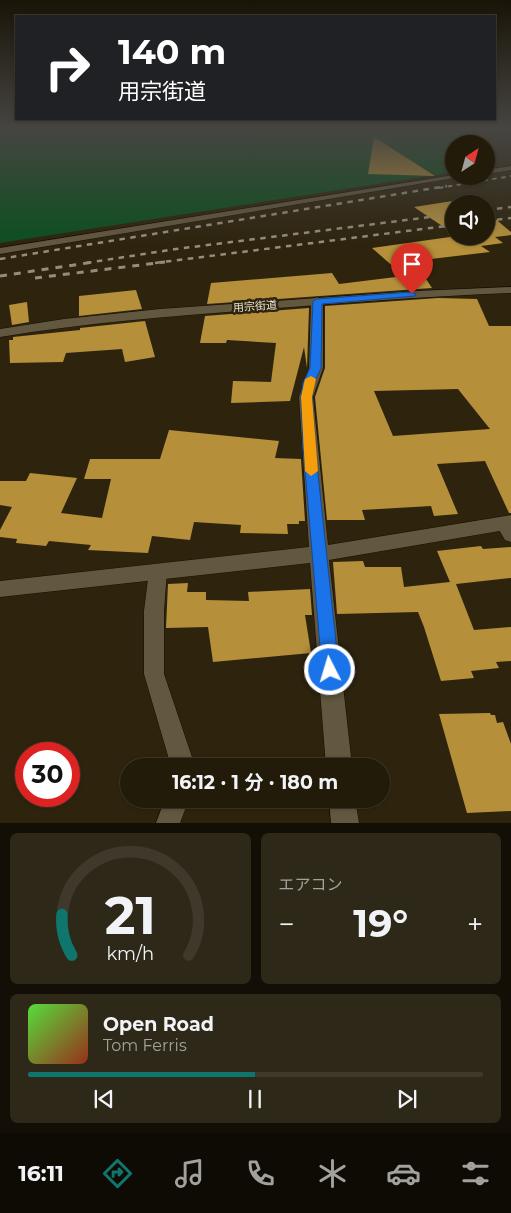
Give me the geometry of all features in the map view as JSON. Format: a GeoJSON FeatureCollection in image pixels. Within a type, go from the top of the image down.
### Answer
{"type":"FeatureCollection","features":[{"type":"Feature","properties":{"kind":"street"},"geometry":{"type":"LineString","coordinates":[[495,171],[511,168]]}},
{"type":"Feature","properties":{"kind":"street"},"geometry":{"type":"LineString","coordinates":[[0,251],[445,179]]}},
{"type":"Feature","properties":{"kind":"street","name":"用宗街道"},"geometry":{"type":"LineString","coordinates":[[0,333],[58,324],[161,313],[450,291],[511,290]]}},
{"type":"Feature","properties":{"kind":"street"},"geometry":{"type":"LineString","coordinates":[[317,301],[316,368],[309,383],[306,397],[338,758]]}},
{"type":"Feature","properties":{"kind":"street"},"geometry":{"type":"LineString","coordinates":[[0,589],[319,554],[508,527]]}},
{"type":"Feature","properties":{"kind":"street"},"geometry":{"type":"LineString","coordinates":[[343,808],[345,823]]}},
{"type":"Feature","properties":{"kind":"lane"},"geometry":{"type":"LineString","coordinates":[[158,571],[154,611],[154,674],[181,758]]}},
{"type":"Feature","properties":{"kind":"lane"},"geometry":{"type":"LineString","coordinates":[[168,823],[174,808]]}},
{"type":"Feature","properties":{"kind":"green space"},"geometry":{"type":"Polygon","coordinates":[[[0,166],[445,166],[445,173],[0,243],[0,166]]]}},
{"type":"Feature","properties":{"kind":"building"},"geometry":{"type":"Polygon","coordinates":[[[369,166],[420,166],[435,176],[368,174],[369,166]]]}},
{"type":"Feature","properties":{"kind":"building"},"geometry":{"type":"Polygon","coordinates":[[[445,202],[445,228],[414,207],[445,202]]]}},
{"type":"Feature","properties":{"kind":"building"},"geometry":{"type":"Polygon","coordinates":[[[495,219],[511,232],[511,235],[495,237],[495,219]]]}},
{"type":"Feature","properties":{"kind":"building"},"geometry":{"type":"Polygon","coordinates":[[[495,237],[503,243],[495,244],[495,237]]]}},
{"type":"Feature","properties":{"kind":"building"},"geometry":{"type":"Polygon","coordinates":[[[445,238],[445,245],[488,245],[481,246],[490,252],[414,261],[432,288],[207,304],[211,283],[332,273],[339,284],[404,276],[372,248],[445,238]]]}},
{"type":"Feature","properties":{"kind":"building"},"geometry":{"type":"Polygon","coordinates":[[[136,290],[142,309],[79,316],[79,296],[136,290]]]}},
{"type":"Feature","properties":{"kind":"building"},"geometry":{"type":"Polygon","coordinates":[[[438,298],[477,299],[489,326],[511,326],[511,513],[509,513],[485,461],[437,464],[458,514],[434,516],[431,506],[362,510],[365,520],[327,520],[315,397],[325,368],[325,306],[438,298]],[[458,389],[374,391],[393,436],[490,429],[458,389]]]}},
{"type":"Feature","properties":{"kind":"building"},"geometry":{"type":"Polygon","coordinates":[[[27,302],[29,322],[12,325],[9,305],[27,302]]]}},
{"type":"Feature","properties":{"kind":"building"},"geometry":{"type":"Polygon","coordinates":[[[309,308],[307,368],[304,347],[290,401],[231,403],[233,381],[271,382],[276,343],[227,340],[226,343],[200,343],[205,316],[309,308]]]}},
{"type":"Feature","properties":{"kind":"building"},"geometry":{"type":"Polygon","coordinates":[[[145,321],[155,357],[125,362],[122,349],[66,353],[63,362],[10,363],[9,340],[13,340],[13,337],[145,321]]]}},
{"type":"Feature","properties":{"kind":"building"},"geometry":{"type":"Polygon","coordinates":[[[169,430],[279,441],[275,458],[301,459],[305,521],[299,521],[299,524],[287,524],[288,534],[240,533],[241,525],[194,522],[190,540],[152,536],[148,553],[88,550],[91,545],[49,541],[46,546],[16,543],[17,539],[0,537],[0,530],[12,507],[0,505],[0,481],[26,481],[30,473],[77,478],[61,513],[102,518],[111,479],[84,479],[90,459],[160,459],[169,430]]]}},
{"type":"Feature","properties":{"kind":"building"},"geometry":{"type":"Polygon","coordinates":[[[481,546],[483,549],[511,547],[511,578],[456,584],[474,630],[511,627],[511,661],[496,662],[499,668],[471,671],[474,678],[441,681],[418,612],[337,614],[333,562],[363,561],[365,567],[401,567],[404,587],[450,582],[437,551],[481,546]]]}},
{"type":"Feature","properties":{"kind":"building"},"geometry":{"type":"Polygon","coordinates":[[[188,583],[187,592],[206,592],[206,600],[249,601],[248,592],[310,589],[312,615],[305,615],[311,653],[213,662],[208,627],[166,628],[168,584],[188,583]]]}},
{"type":"Feature","properties":{"kind":"building"},"geometry":{"type":"Polygon","coordinates":[[[490,713],[495,715],[497,723],[503,722],[511,744],[511,811],[467,813],[439,714],[490,713]]]}},
{"type":"Feature","properties":{"kind":"railway"},"geometry":{"type":"LineString","coordinates":[[439,188],[511,176]]}},
{"type":"Feature","properties":{"kind":"railway"},"geometry":{"type":"LineString","coordinates":[[0,259],[447,186]]}},
{"type":"Feature","properties":{"kind":"railway"},"geometry":{"type":"LineString","coordinates":[[495,209],[511,207]]}},
{"type":"Feature","properties":{"kind":"railway"},"geometry":{"type":"LineString","coordinates":[[86,263],[176,249],[445,215]]}},
{"type":"Feature","properties":{"kind":"railway"},"geometry":{"type":"LineString","coordinates":[[495,220],[511,218]]}},
{"type":"Feature","properties":{"kind":"railway"},"geometry":{"type":"LineString","coordinates":[[155,263],[445,226]]}},
{"type":"Feature","properties":{"kind":"railway"},"geometry":{"type":"LineString","coordinates":[[0,276],[94,262]]}},
{"type":"Feature","properties":{"kind":"railway"},"geometry":{"type":"LineString","coordinates":[[35,278],[165,262]]}},
{"type":"Feature","properties":{"kind":"slow traffic"},"geometry":{"type":"LineString","coordinates":[[311,379],[306,397],[311,471]]}},
{"type":"Feature","properties":{"kind":"route"},"geometry":{"type":"LineString","coordinates":[[330,670],[306,397],[309,383],[316,368],[317,301],[412,294]]}}]}
